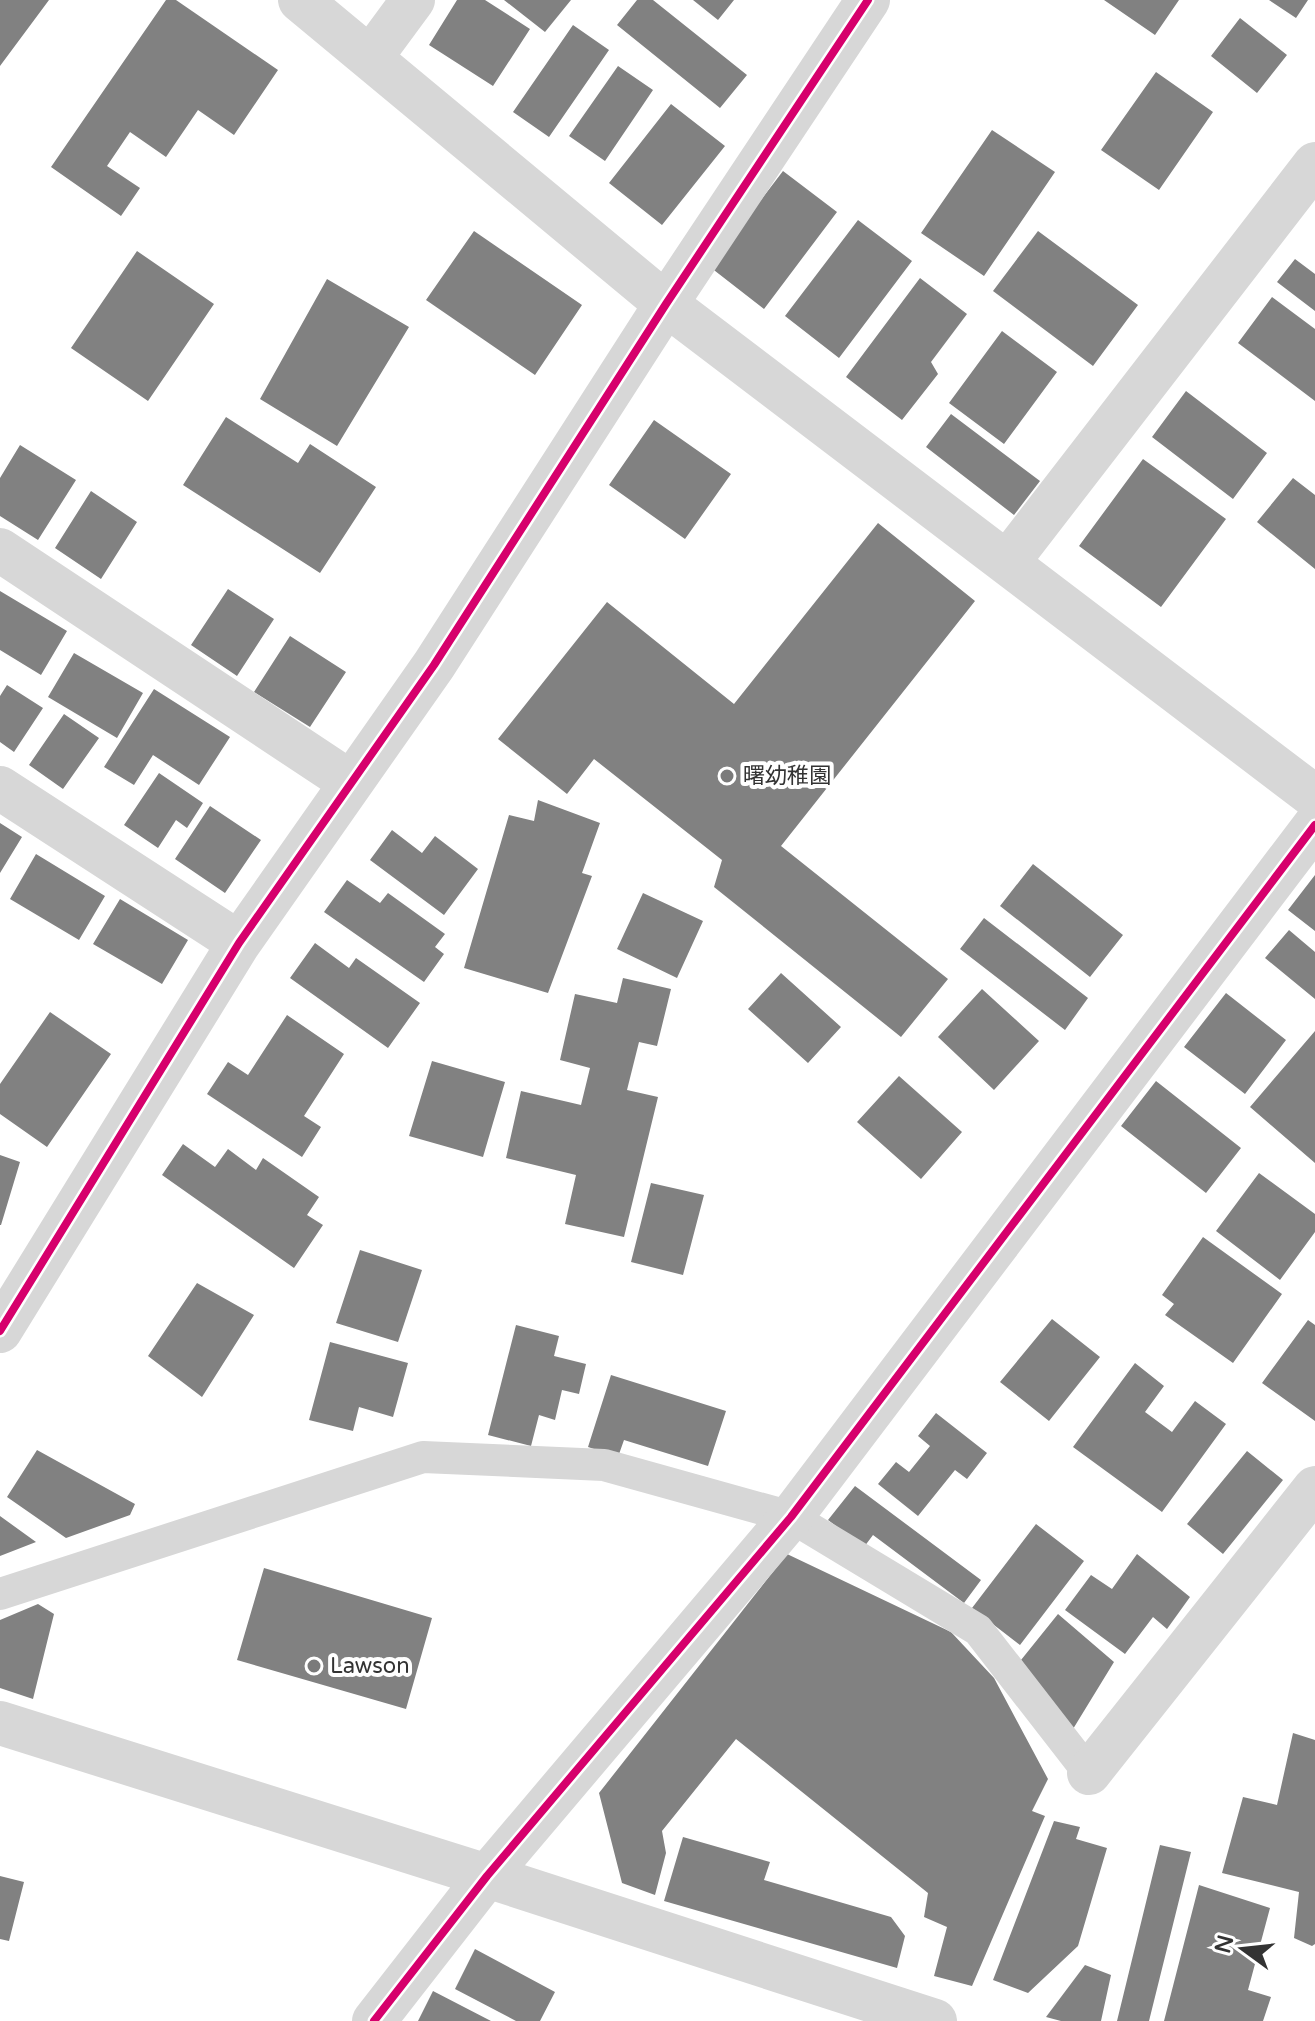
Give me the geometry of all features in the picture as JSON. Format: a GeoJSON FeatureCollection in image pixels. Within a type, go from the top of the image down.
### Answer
{"type":"FeatureCollection","features":[{"type":"Feature","properties":{"kind":"street"},"geometry":{"type":"LineString","coordinates":[[300,0],[666,304],[1315,797]]}},
{"type":"Feature","properties":{"kind":"street"},"geometry":{"type":"LineString","coordinates":[[371,57],[413,0]]}},
{"type":"Feature","properties":{"kind":"street"},"geometry":{"type":"LineString","coordinates":[[0,1331],[239,943],[434,665],[666,304],[868,0]]}},
{"type":"Feature","properties":{"kind":"street"},"geometry":{"type":"LineString","coordinates":[[1007,563],[1315,164]]}},
{"type":"Feature","properties":{"kind":"street"},"geometry":{"type":"LineString","coordinates":[[0,550],[350,782]]}},
{"type":"Feature","properties":{"kind":"street"},"geometry":{"type":"LineString","coordinates":[[0,788],[239,943]]}},
{"type":"Feature","properties":{"kind":"street"},"geometry":{"type":"LineString","coordinates":[[374,2021],[487,1876],[791,1517],[1315,825]]}},
{"type":"Feature","properties":{"kind":"street"},"geometry":{"type":"LineString","coordinates":[[1089,1773],[1315,1488]]}},
{"type":"Feature","properties":{"kind":"street"},"geometry":{"type":"LineString","coordinates":[[0,1723],[935,2021]]}},
{"type":"Feature","properties":{"kind":"lane"},"geometry":{"type":"LineString","coordinates":[[0,1594],[423,1457],[604,1465],[791,1517],[978,1630],[1089,1773]]}},
{"type":"Feature","properties":{"kind":"building"},"geometry":{"type":"Polygon","coordinates":[[[0,0],[49,0],[0,66],[0,0]]]}},
{"type":"Feature","properties":{"kind":"building"},"geometry":{"type":"Polygon","coordinates":[[[166,0],[176,0],[278,70],[234,135],[198,110],[166,157],[130,132],[107,166],[140,188],[121,216],[51,167],[166,0]]]}},
{"type":"Feature","properties":{"kind":"building"},"geometry":{"type":"Polygon","coordinates":[[[457,0],[485,0],[530,29],[493,86],[429,45],[457,0]]]}},
{"type":"Feature","properties":{"kind":"building"},"geometry":{"type":"Polygon","coordinates":[[[504,0],[571,0],[545,32],[504,0]]]}},
{"type":"Feature","properties":{"kind":"building"},"geometry":{"type":"Polygon","coordinates":[[[637,0],[653,0],[747,75],[720,108],[617,25],[637,0]]]}},
{"type":"Feature","properties":{"kind":"building"},"geometry":{"type":"Polygon","coordinates":[[[693,0],[734,0],[718,20],[693,0]]]}},
{"type":"Feature","properties":{"kind":"building"},"geometry":{"type":"Polygon","coordinates":[[[1104,0],[1179,0],[1155,35],[1104,0]]]}},
{"type":"Feature","properties":{"kind":"building"},"geometry":{"type":"Polygon","coordinates":[[[1269,0],[1308,0],[1296,18],[1269,0]]]}},
{"type":"Feature","properties":{"kind":"building"},"geometry":{"type":"Polygon","coordinates":[[[1240,18],[1287,55],[1257,93],[1211,56],[1240,18]]]}},
{"type":"Feature","properties":{"kind":"building"},"geometry":{"type":"Polygon","coordinates":[[[573,25],[609,50],[549,137],[513,112],[573,25]]]}},
{"type":"Feature","properties":{"kind":"building"},"geometry":{"type":"Polygon","coordinates":[[[618,66],[653,90],[605,161],[569,136],[618,66]]]}},
{"type":"Feature","properties":{"kind":"building"},"geometry":{"type":"Polygon","coordinates":[[[1156,72],[1213,112],[1159,190],[1101,150],[1156,72]]]}},
{"type":"Feature","properties":{"kind":"building"},"geometry":{"type":"Polygon","coordinates":[[[671,104],[725,146],[662,225],[609,183],[671,104]]]}},
{"type":"Feature","properties":{"kind":"building"},"geometry":{"type":"Polygon","coordinates":[[[992,130],[1055,172],[984,276],[921,233],[992,130]]]}},
{"type":"Feature","properties":{"kind":"building"},"geometry":{"type":"Polygon","coordinates":[[[783,171],[837,212],[764,309],[710,267],[783,171]]]}},
{"type":"Feature","properties":{"kind":"building"},"geometry":{"type":"Polygon","coordinates":[[[858,220],[912,261],[839,358],[785,316],[858,220]]]}},
{"type":"Feature","properties":{"kind":"building"},"geometry":{"type":"Polygon","coordinates":[[[474,231],[582,305],[535,375],[426,300],[474,231]]]}},
{"type":"Feature","properties":{"kind":"building"},"geometry":{"type":"Polygon","coordinates":[[[1038,231],[1138,305],[1093,366],[993,291],[1038,231]]]}},
{"type":"Feature","properties":{"kind":"building"},"geometry":{"type":"Polygon","coordinates":[[[137,251],[214,304],[148,401],[71,348],[137,251]]]}},
{"type":"Feature","properties":{"kind":"building"},"geometry":{"type":"Polygon","coordinates":[[[1295,259],[1315,274],[1315,311],[1277,282],[1295,259]]]}},
{"type":"Feature","properties":{"kind":"building"},"geometry":{"type":"Polygon","coordinates":[[[920,278],[967,314],[931,362],[938,374],[902,420],[846,377],[920,278]]]}},
{"type":"Feature","properties":{"kind":"building"},"geometry":{"type":"Polygon","coordinates":[[[327,279],[409,327],[337,446],[260,399],[327,279]]]}},
{"type":"Feature","properties":{"kind":"building"},"geometry":{"type":"Polygon","coordinates":[[[1272,297],[1315,329],[1315,401],[1238,343],[1272,297]]]}},
{"type":"Feature","properties":{"kind":"building"},"geometry":{"type":"Polygon","coordinates":[[[1002,331],[1057,372],[1004,444],[949,403],[1002,331]]]}},
{"type":"Feature","properties":{"kind":"building"},"geometry":{"type":"Polygon","coordinates":[[[1186,391],[1267,453],[1233,499],[1152,437],[1186,391]]]}},
{"type":"Feature","properties":{"kind":"building"},"geometry":{"type":"Polygon","coordinates":[[[951,414],[1040,481],[1014,515],[926,447],[951,414]]]}},
{"type":"Feature","properties":{"kind":"building"},"geometry":{"type":"Polygon","coordinates":[[[226,417],[298,463],[310,444],[376,487],[320,573],[183,485],[226,417]]]}},
{"type":"Feature","properties":{"kind":"building"},"geometry":{"type":"Polygon","coordinates":[[[654,420],[731,474],[685,539],[609,485],[654,420]]]}},
{"type":"Feature","properties":{"kind":"building"},"geometry":{"type":"Polygon","coordinates":[[[20,445],[76,480],[38,540],[0,516],[0,478],[20,445]]]}},
{"type":"Feature","properties":{"kind":"building"},"geometry":{"type":"Polygon","coordinates":[[[1143,459],[1226,519],[1161,607],[1079,546],[1143,459]]]}},
{"type":"Feature","properties":{"kind":"building"},"geometry":{"type":"Polygon","coordinates":[[[1293,478],[1315,495],[1315,569],[1257,522],[1293,478]]]}},
{"type":"Feature","properties":{"kind":"building"},"geometry":{"type":"Polygon","coordinates":[[[91,491],[137,522],[101,579],[55,548],[91,491]]]}},
{"type":"Feature","properties":{"kind":"building","name":"曙幼稚園"},"geometry":{"type":"Polygon","coordinates":[[[878,523],[975,601],[781,846],[948,979],[901,1037],[714,887],[722,860],[594,759],[567,794],[498,739],[607,602],[734,704],[878,523]]]}},
{"type":"Feature","properties":{"kind":"building"},"geometry":{"type":"Polygon","coordinates":[[[228,589],[274,619],[237,676],[191,645],[228,589]]]}},
{"type":"Feature","properties":{"kind":"building"},"geometry":{"type":"Polygon","coordinates":[[[0,591],[67,631],[41,675],[0,650],[0,591]]]}},
{"type":"Feature","properties":{"kind":"building"},"geometry":{"type":"Polygon","coordinates":[[[290,636],[346,672],[310,727],[254,692],[290,636]]]}},
{"type":"Feature","properties":{"kind":"building"},"geometry":{"type":"Polygon","coordinates":[[[74,653],[143,693],[117,738],[48,697],[74,653]]]}},
{"type":"Feature","properties":{"kind":"building"},"geometry":{"type":"Polygon","coordinates":[[[7,685],[43,708],[14,752],[0,742],[0,696],[7,685]]]}},
{"type":"Feature","properties":{"kind":"building"},"geometry":{"type":"Polygon","coordinates":[[[154,689],[230,737],[199,785],[153,755],[134,785],[104,767],[154,689]]]}},
{"type":"Feature","properties":{"kind":"building"},"geometry":{"type":"Polygon","coordinates":[[[64,714],[99,738],[63,789],[29,765],[64,714]]]}},
{"type":"Feature","properties":{"kind":"building"},"geometry":{"type":"Polygon","coordinates":[[[159,773],[203,803],[187,828],[176,820],[158,848],[124,825],[159,773]]]}},
{"type":"Feature","properties":{"kind":"building"},"geometry":{"type":"Polygon","coordinates":[[[538,800],[600,823],[582,873],[592,876],[548,993],[464,968],[509,815],[534,821],[538,800]]]}},
{"type":"Feature","properties":{"kind":"building"},"geometry":{"type":"Polygon","coordinates":[[[210,806],[261,840],[225,893],[175,859],[210,806]]]}},
{"type":"Feature","properties":{"kind":"building"},"geometry":{"type":"Polygon","coordinates":[[[0,823],[22,837],[0,873],[0,823]]]}},
{"type":"Feature","properties":{"kind":"building"},"geometry":{"type":"Polygon","coordinates":[[[392,830],[422,853],[435,836],[478,869],[444,915],[370,860],[392,830]]]}},
{"type":"Feature","properties":{"kind":"building"},"geometry":{"type":"Polygon","coordinates":[[[36,854],[105,896],[79,940],[10,899],[36,854]]]}},
{"type":"Feature","properties":{"kind":"building"},"geometry":{"type":"Polygon","coordinates":[[[1033,864],[1123,935],[1090,977],[1000,906],[1033,864]]]}},
{"type":"Feature","properties":{"kind":"building"},"geometry":{"type":"Polygon","coordinates":[[[1315,875],[1315,931],[1288,910],[1315,875]]]}},
{"type":"Feature","properties":{"kind":"building"},"geometry":{"type":"Polygon","coordinates":[[[347,880],[380,903],[388,893],[445,934],[435,947],[444,954],[424,982],[324,912],[347,880]]]}},
{"type":"Feature","properties":{"kind":"building"},"geometry":{"type":"Polygon","coordinates":[[[643,893],[703,921],[677,978],[617,949],[643,893]]]}},
{"type":"Feature","properties":{"kind":"building"},"geometry":{"type":"Polygon","coordinates":[[[120,899],[188,940],[162,984],[93,944],[120,899]]]}},
{"type":"Feature","properties":{"kind":"building"},"geometry":{"type":"Polygon","coordinates":[[[984,918],[1088,998],[1065,1030],[960,949],[984,918]]]}},
{"type":"Feature","properties":{"kind":"building"},"geometry":{"type":"Polygon","coordinates":[[[1289,930],[1315,952],[1315,999],[1265,958],[1289,930]]]}},
{"type":"Feature","properties":{"kind":"building"},"geometry":{"type":"Polygon","coordinates":[[[315,943],[349,968],[356,958],[420,1003],[388,1048],[290,978],[315,943]]]}},
{"type":"Feature","properties":{"kind":"building"},"geometry":{"type":"Polygon","coordinates":[[[781,973],[841,1027],[808,1063],[748,1009],[781,973]]]}},
{"type":"Feature","properties":{"kind":"building"},"geometry":{"type":"Polygon","coordinates":[[[623,978],[671,989],[657,1046],[639,1042],[627,1090],[658,1097],[624,1237],[565,1224],[576,1175],[506,1158],[521,1091],[581,1105],[590,1068],[560,1060],[575,994],[617,1003],[623,978]]]}},
{"type":"Feature","properties":{"kind":"building"},"geometry":{"type":"Polygon","coordinates":[[[982,989],[1039,1041],[994,1090],[938,1037],[982,989]]]}},
{"type":"Feature","properties":{"kind":"building"},"geometry":{"type":"Polygon","coordinates":[[[1226,993],[1286,1040],[1245,1094],[1184,1047],[1226,993]]]}},
{"type":"Feature","properties":{"kind":"building"},"geometry":{"type":"Polygon","coordinates":[[[50,1012],[111,1054],[47,1147],[0,1114],[0,1084],[50,1012]]]}},
{"type":"Feature","properties":{"kind":"building"},"geometry":{"type":"Polygon","coordinates":[[[287,1015],[344,1054],[304,1116],[321,1127],[302,1157],[207,1094],[228,1062],[248,1075],[287,1015]]]}},
{"type":"Feature","properties":{"kind":"building"},"geometry":{"type":"Polygon","coordinates":[[[1315,1031],[1315,1163],[1250,1107],[1315,1031]]]}},
{"type":"Feature","properties":{"kind":"building"},"geometry":{"type":"Polygon","coordinates":[[[432,1061],[505,1082],[483,1157],[409,1136],[432,1061]]]}},
{"type":"Feature","properties":{"kind":"building"},"geometry":{"type":"Polygon","coordinates":[[[899,1076],[962,1132],[921,1179],[857,1122],[899,1076]]]}},
{"type":"Feature","properties":{"kind":"building"},"geometry":{"type":"Polygon","coordinates":[[[1156,1081],[1241,1148],[1206,1193],[1121,1126],[1156,1081]]]}},
{"type":"Feature","properties":{"kind":"building"},"geometry":{"type":"Polygon","coordinates":[[[183,1144],[215,1167],[228,1149],[256,1170],[263,1158],[319,1197],[307,1215],[323,1225],[294,1268],[162,1175],[183,1144]]]}},
{"type":"Feature","properties":{"kind":"building"},"geometry":{"type":"Polygon","coordinates":[[[0,1155],[20,1162],[1,1225],[0,1225],[0,1155]]]}},
{"type":"Feature","properties":{"kind":"building"},"geometry":{"type":"Polygon","coordinates":[[[1259,1173],[1315,1214],[1315,1232],[1280,1280],[1216,1231],[1259,1173]]]}},
{"type":"Feature","properties":{"kind":"building"},"geometry":{"type":"Polygon","coordinates":[[[651,1183],[704,1195],[683,1275],[631,1262],[651,1183]]]}},
{"type":"Feature","properties":{"kind":"building"},"geometry":{"type":"Polygon","coordinates":[[[1203,1237],[1282,1294],[1233,1363],[1165,1315],[1174,1304],[1162,1295],[1203,1237]]]}},
{"type":"Feature","properties":{"kind":"building"},"geometry":{"type":"Polygon","coordinates":[[[360,1250],[422,1270],[398,1342],[336,1323],[360,1250]]]}},
{"type":"Feature","properties":{"kind":"building"},"geometry":{"type":"Polygon","coordinates":[[[197,1283],[254,1315],[202,1397],[148,1356],[197,1283]]]}},
{"type":"Feature","properties":{"kind":"building"},"geometry":{"type":"Polygon","coordinates":[[[1052,1319],[1100,1357],[1049,1421],[1000,1382],[1052,1319]]]}},
{"type":"Feature","properties":{"kind":"building"},"geometry":{"type":"Polygon","coordinates":[[[1308,1320],[1315,1325],[1315,1421],[1262,1383],[1308,1320]]]}},
{"type":"Feature","properties":{"kind":"building"},"geometry":{"type":"Polygon","coordinates":[[[516,1325],[559,1336],[554,1356],[586,1364],[579,1394],[562,1390],[555,1420],[539,1415],[531,1446],[488,1435],[516,1325]]]}},
{"type":"Feature","properties":{"kind":"building"},"geometry":{"type":"Polygon","coordinates":[[[330,1342],[408,1363],[393,1417],[359,1407],[353,1431],[309,1420],[330,1342]]]}},
{"type":"Feature","properties":{"kind":"building"},"geometry":{"type":"Polygon","coordinates":[[[1135,1363],[1164,1386],[1145,1412],[1172,1432],[1195,1401],[1226,1424],[1162,1512],[1073,1447],[1135,1363]]]}},
{"type":"Feature","properties":{"kind":"building"},"geometry":{"type":"Polygon","coordinates":[[[611,1375],[726,1411],[708,1466],[624,1440],[618,1457],[588,1447],[611,1375]]]}},
{"type":"Feature","properties":{"kind":"building"},"geometry":{"type":"Polygon","coordinates":[[[936,1413],[987,1453],[967,1479],[955,1470],[918,1516],[878,1484],[896,1462],[909,1472],[930,1446],[918,1436],[936,1413]]]}},
{"type":"Feature","properties":{"kind":"building"},"geometry":{"type":"Polygon","coordinates":[[[37,1450],[135,1504],[130,1515],[66,1538],[7,1497],[37,1450]]]}},
{"type":"Feature","properties":{"kind":"building"},"geometry":{"type":"Polygon","coordinates":[[[1247,1451],[1283,1480],[1223,1554],[1187,1524],[1247,1451]]]}},
{"type":"Feature","properties":{"kind":"building"},"geometry":{"type":"Polygon","coordinates":[[[855,1486],[981,1580],[964,1603],[873,1535],[864,1547],[828,1520],[855,1486]]]}},
{"type":"Feature","properties":{"kind":"building"},"geometry":{"type":"Polygon","coordinates":[[[0,1516],[36,1542],[0,1556],[0,1516]]]}},
{"type":"Feature","properties":{"kind":"building"},"geometry":{"type":"Polygon","coordinates":[[[1036,1524],[1084,1561],[1020,1645],[972,1608],[1036,1524]]]}},
{"type":"Feature","properties":{"kind":"building"},"geometry":{"type":"Polygon","coordinates":[[[787,1554],[951,1632],[994,1678],[1048,1779],[1032,1811],[1045,1816],[972,1986],[934,1976],[947,1927],[924,1917],[928,1893],[736,1739],[662,1831],[666,1853],[655,1895],[622,1883],[599,1793],[787,1554]]]}},
{"type":"Feature","properties":{"kind":"building"},"geometry":{"type":"Polygon","coordinates":[[[1137,1554],[1190,1597],[1167,1629],[1153,1617],[1125,1654],[1065,1610],[1091,1575],[1112,1589],[1137,1554]]]}},
{"type":"Feature","properties":{"kind":"building"},"geometry":{"type":"Polygon","coordinates":[[[264,1568],[432,1618],[406,1709],[237,1660],[264,1568]]]}},
{"type":"Feature","properties":{"kind":"building"},"geometry":{"type":"Polygon","coordinates":[[[38,1604],[54,1614],[33,1699],[0,1688],[0,1620],[38,1604]]]}},
{"type":"Feature","properties":{"kind":"building"},"geometry":{"type":"Polygon","coordinates":[[[1058,1614],[1114,1662],[1073,1729],[1021,1660],[1058,1614]]]}},
{"type":"Feature","properties":{"kind":"building"},"geometry":{"type":"Polygon","coordinates":[[[1293,1733],[1315,1740],[1315,1944],[1312,1946],[1294,1938],[1299,1892],[1222,1873],[1243,1797],[1277,1805],[1293,1733]]]}},
{"type":"Feature","properties":{"kind":"building"},"geometry":{"type":"Polygon","coordinates":[[[1054,1821],[1080,1827],[1076,1839],[1107,1848],[1078,1946],[1028,1993],[993,1980],[1054,1821]]]}},
{"type":"Feature","properties":{"kind":"building"},"geometry":{"type":"Polygon","coordinates":[[[683,1837],[770,1862],[764,1880],[891,1917],[905,1936],[897,1968],[664,1901],[683,1837]]]}},
{"type":"Feature","properties":{"kind":"building"},"geometry":{"type":"Polygon","coordinates":[[[1160,1845],[1191,1852],[1149,2021],[1117,2021],[1160,1845]]]}},
{"type":"Feature","properties":{"kind":"building"},"geometry":{"type":"Polygon","coordinates":[[[0,1876],[24,1882],[9,1941],[0,1939],[0,1876]]]}},
{"type":"Feature","properties":{"kind":"building"},"geometry":{"type":"Polygon","coordinates":[[[1199,1885],[1270,1908],[1248,1990],[1271,1997],[1263,2021],[1164,2021],[1199,1885]]]}},
{"type":"Feature","properties":{"kind":"building"},"geometry":{"type":"Polygon","coordinates":[[[475,1949],[555,1992],[540,2021],[516,2021],[455,1989],[475,1949]]]}},
{"type":"Feature","properties":{"kind":"building"},"geometry":{"type":"Polygon","coordinates":[[[1085,1965],[1111,1975],[1101,2021],[1061,2021],[1046,2017],[1085,1965]]]}},
{"type":"Feature","properties":{"kind":"building"},"geometry":{"type":"Polygon","coordinates":[[[433,1991],[491,2021],[418,2021],[433,1991]]]}},
{"type":"Feature","properties":{"kind":"cycle path"},"geometry":{"type":"LineString","coordinates":[[0,1331],[239,943],[434,665],[666,304],[868,0]]}},
{"type":"Feature","properties":{"kind":"cycle path"},"geometry":{"type":"LineString","coordinates":[[374,2021],[487,1876],[791,1517],[1315,825]]}},
{"type":"Feature","properties":{"kind":"place","name":"曙幼稚園"},"geometry":{"type":"Point","coordinates":[727,776]}},
{"type":"Feature","properties":{"kind":"place","name":"Lawson"},"geometry":{"type":"Point","coordinates":[314,1666]}}]}
